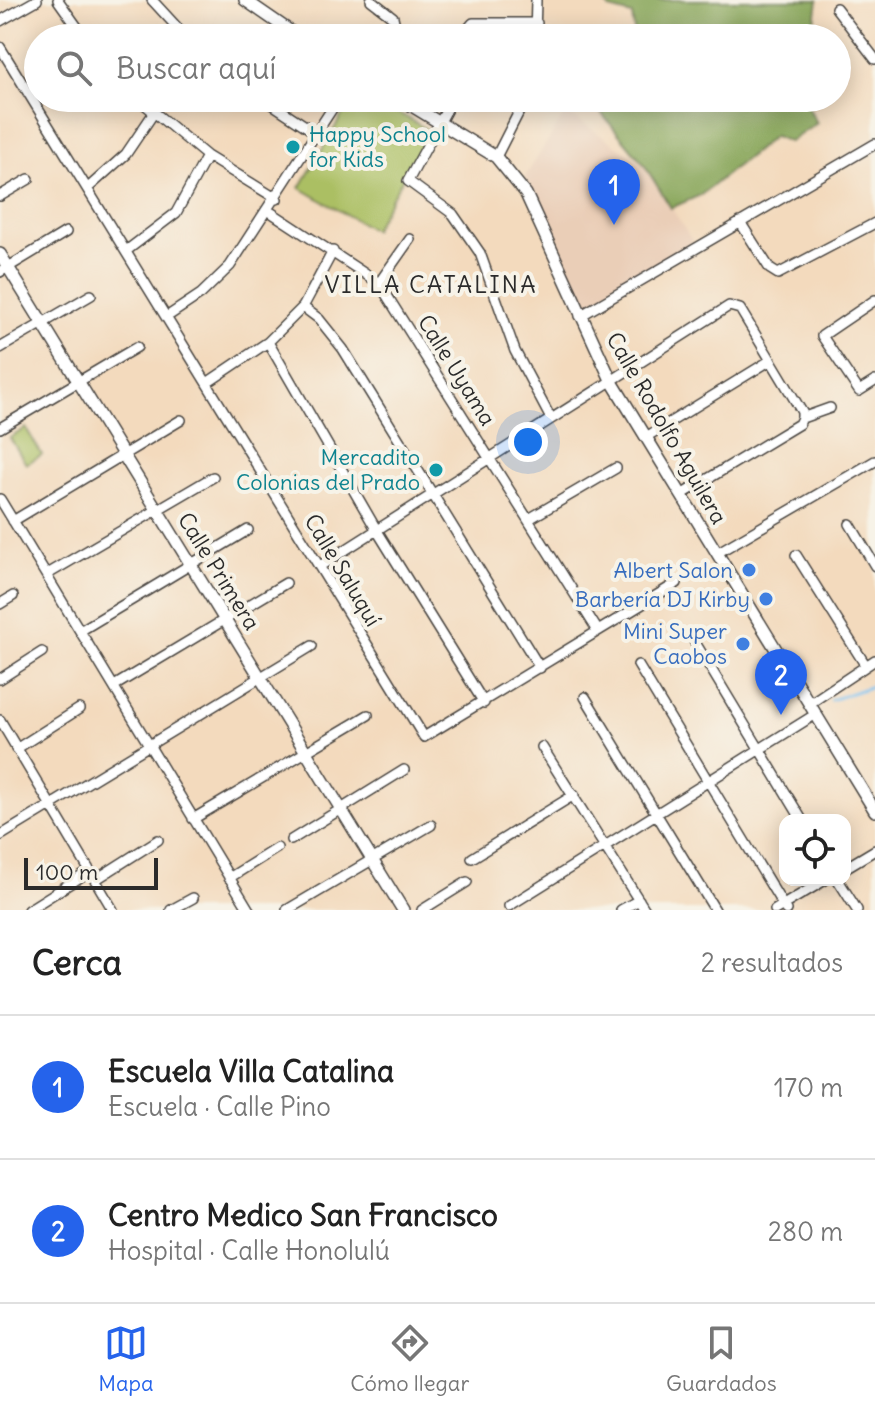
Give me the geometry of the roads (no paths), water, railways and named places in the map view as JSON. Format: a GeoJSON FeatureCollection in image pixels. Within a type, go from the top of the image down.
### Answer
{"type":"FeatureCollection","features":[{"type":"Feature","properties":{"kind":"street"},"geometry":{"type":"LineString","coordinates":[[0,21],[37,0]]}},
{"type":"Feature","properties":{"kind":"street"},"geometry":{"type":"LineString","coordinates":[[58,0],[75,24]]}},
{"type":"Feature","properties":{"kind":"street"},"geometry":{"type":"LineString","coordinates":[[152,0],[174,24]]}},
{"type":"Feature","properties":{"kind":"street"},"geometry":{"type":"LineString","coordinates":[[245,0],[280,24]]}},
{"type":"Feature","properties":{"kind":"street"},"geometry":{"type":"LineString","coordinates":[[371,0],[393,17],[395,24]]}},
{"type":"Feature","properties":{"kind":"street"},"geometry":{"type":"LineString","coordinates":[[472,24],[537,23],[536,0]]}},
{"type":"Feature","properties":{"kind":"street"},"geometry":{"type":"LineString","coordinates":[[836,8],[848,24]]}},
{"type":"Feature","properties":{"kind":"street"},"geometry":{"type":"LineString","coordinates":[[851,28],[875,59]]}},
{"type":"Feature","properties":{"kind":"street","name":"Calle Saluquí"},"geometry":{"type":"LineString","coordinates":[[0,47],[24,85]]}},
{"type":"Feature","properties":{"kind":"street","name":"Calle Saluquí"},"geometry":{"type":"LineString","coordinates":[[41,112],[424,737],[677,583]]}},
{"type":"Feature","properties":{"kind":"street"},"geometry":{"type":"LineString","coordinates":[[284,112],[316,133]]}},
{"type":"Feature","properties":{"kind":"street"},"geometry":{"type":"LineString","coordinates":[[168,316],[201,294],[230,266],[277,199],[330,112]]}},
{"type":"Feature","properties":{"kind":"street","name":"Calle Rodolfo Aguilera"},"geometry":{"type":"LineString","coordinates":[[422,112],[496,157],[526,194],[611,380],[875,811]]}},
{"type":"Feature","properties":{"kind":"street"},"geometry":{"type":"LineString","coordinates":[[446,112],[408,181],[453,214],[480,253],[515,351],[550,417]]}},
{"type":"Feature","properties":{"kind":"street"},"geometry":{"type":"LineString","coordinates":[[496,157],[519,112]]}},
{"type":"Feature","properties":{"kind":"street"},"geometry":{"type":"LineString","coordinates":[[88,188],[126,154],[153,114],[207,156],[277,199]]}},
{"type":"Feature","properties":{"kind":"street"},"geometry":{"type":"LineString","coordinates":[[580,316],[875,144]]}},
{"type":"Feature","properties":{"kind":"street"},"geometry":{"type":"LineString","coordinates":[[126,251],[176,213],[207,156]]}},
{"type":"Feature","properties":{"kind":"street"},"geometry":{"type":"LineString","coordinates":[[0,196],[29,179]]}},
{"type":"Feature","properties":{"kind":"street","name":"Calle Uyama"},"geometry":{"type":"LineString","coordinates":[[269,211],[379,283],[598,631]]}},
{"type":"Feature","properties":{"kind":"street"},"geometry":{"type":"LineString","coordinates":[[740,222],[770,269],[778,274],[875,223]]}},
{"type":"Feature","properties":{"kind":"street"},"geometry":{"type":"LineString","coordinates":[[4,270],[66,232]]}},
{"type":"Feature","properties":{"kind":"street"},"geometry":{"type":"LineString","coordinates":[[379,283],[410,239]]}},
{"type":"Feature","properties":{"kind":"street"},"geometry":{"type":"LineString","coordinates":[[207,383],[268,342],[303,307],[333,251]]}},
{"type":"Feature","properties":{"kind":"street","name":"Calle Primera"},"geometry":{"type":"LineString","coordinates":[[0,254],[4,270],[42,322],[403,910]]}},
{"type":"Feature","properties":{"kind":"street"},"geometry":{"type":"LineString","coordinates":[[0,348],[91,295]]}},
{"type":"Feature","properties":{"kind":"street"},"geometry":{"type":"LineString","coordinates":[[875,300],[822,336],[859,391],[875,381]]}},
{"type":"Feature","properties":{"kind":"street"},"geometry":{"type":"LineString","coordinates":[[320,566],[729,306],[740,309],[802,412],[802,418],[799,424],[681,495]]}},
{"type":"Feature","properties":{"kind":"street"},"geometry":{"type":"LineString","coordinates":[[303,307],[319,319],[343,349],[540,668]]}},
{"type":"Feature","properties":{"kind":"street"},"geometry":{"type":"LineString","coordinates":[[268,342],[376,529],[484,703]]}},
{"type":"Feature","properties":{"kind":"street"},"geometry":{"type":"LineString","coordinates":[[0,428],[137,347]]}},
{"type":"Feature","properties":{"kind":"street"},"geometry":{"type":"LineString","coordinates":[[646,437],[771,360]]}},
{"type":"Feature","properties":{"kind":"street"},"geometry":{"type":"LineString","coordinates":[[802,418],[830,408]]}},
{"type":"Feature","properties":{"kind":"street"},"geometry":{"type":"LineString","coordinates":[[13,521],[181,420]]}},
{"type":"Feature","properties":{"kind":"street"},"geometry":{"type":"LineString","coordinates":[[717,553],[875,461]]}},
{"type":"Feature","properties":{"kind":"street"},"geometry":{"type":"LineString","coordinates":[[529,519],[616,468]]}},
{"type":"Feature","properties":{"kind":"street"},"geometry":{"type":"LineString","coordinates":[[46,575],[213,477]]}},
{"type":"Feature","properties":{"kind":"street"},"geometry":{"type":"LineString","coordinates":[[0,499],[249,910]]}},
{"type":"Feature","properties":{"kind":"street"},"geometry":{"type":"LineString","coordinates":[[850,524],[875,566]]}},
{"type":"Feature","properties":{"kind":"street"},"geometry":{"type":"LineString","coordinates":[[80,631],[248,530]]}},
{"type":"Feature","properties":{"kind":"street"},"geometry":{"type":"LineString","coordinates":[[796,555],[866,666]]}},
{"type":"Feature","properties":{"kind":"street"},"geometry":{"type":"LineString","coordinates":[[114,686],[286,583]]}},
{"type":"Feature","properties":{"kind":"street"},"geometry":{"type":"LineString","coordinates":[[0,604],[13,596]]}},
{"type":"Feature","properties":{"kind":"street"},"geometry":{"type":"LineString","coordinates":[[693,639],[799,814]]}},
{"type":"Feature","properties":{"kind":"street"},"geometry":{"type":"LineString","coordinates":[[0,836],[312,646]]}},
{"type":"Feature","properties":{"kind":"street"},"geometry":{"type":"LineString","coordinates":[[0,679],[42,652]]}},
{"type":"Feature","properties":{"kind":"street"},"geometry":{"type":"LineString","coordinates":[[509,906],[658,816],[761,749],[875,660]]}},
{"type":"Feature","properties":{"kind":"street"},"geometry":{"type":"LineString","coordinates":[[638,665],[782,908],[816,886]]}},
{"type":"Feature","properties":{"kind":"street"},"geometry":{"type":"LineString","coordinates":[[585,697],[715,910]]}},
{"type":"Feature","properties":{"kind":"street"},"geometry":{"type":"LineString","coordinates":[[16,749],[79,709]]}},
{"type":"Feature","properties":{"kind":"street"},"geometry":{"type":"LineString","coordinates":[[193,819],[368,715]]}},
{"type":"Feature","properties":{"kind":"street"},"geometry":{"type":"LineString","coordinates":[[0,720],[113,910]]}},
{"type":"Feature","properties":{"kind":"street"},"geometry":{"type":"LineString","coordinates":[[542,747],[645,910]]}},
{"type":"Feature","properties":{"kind":"street"},"geometry":{"type":"LineString","coordinates":[[291,840],[404,770]]}},
{"type":"Feature","properties":{"kind":"street"},"geometry":{"type":"LineString","coordinates":[[472,858],[574,795]]}},
{"type":"Feature","properties":{"kind":"street"},"geometry":{"type":"LineString","coordinates":[[287,910],[431,825]]}},
{"type":"Feature","properties":{"kind":"street"},"geometry":{"type":"LineString","coordinates":[[28,910],[158,840]]}},
{"type":"Feature","properties":{"kind":"street"},"geometry":{"type":"LineString","coordinates":[[229,878],[277,848]]}},
{"type":"Feature","properties":{"kind":"street"},"geometry":{"type":"LineString","coordinates":[[851,864],[875,850]]}},
{"type":"Feature","properties":{"kind":"street"},"geometry":{"type":"LineString","coordinates":[[422,910],[467,882]]}},
{"type":"Feature","properties":{"kind":"street"},"geometry":{"type":"LineString","coordinates":[[842,886],[857,910]]}},
{"type":"Feature","properties":{"kind":"street"},"geometry":{"type":"LineString","coordinates":[[171,910],[193,898]]}},
{"type":"Feature","properties":{"kind":"street"},"geometry":{"type":"LineString","coordinates":[[621,910],[639,900]]}},
{"type":"Feature","properties":{"kind":"waterway"},"geometry":{"type":"LineString","coordinates":[[831,700],[875,685]]}},
{"type":"Feature","properties":{"kind":"place","name":"Happy School for Kids"},"geometry":{"type":"Point","coordinates":[293,147]}},
{"type":"Feature","properties":{"kind":"place","name":"Escuela Villa Catalina"},"geometry":{"type":"Point","coordinates":[614,225]}},
{"type":"Feature","properties":{"kind":"place","name":"Mercadito Colonias del Prado"},"geometry":{"type":"Point","coordinates":[436,470]}},
{"type":"Feature","properties":{"kind":"place","name":"Albert Salon"},"geometry":{"type":"Point","coordinates":[749,570]}},
{"type":"Feature","properties":{"kind":"place","name":"Barbería DJ Kirby"},"geometry":{"type":"Point","coordinates":[766,599]}},
{"type":"Feature","properties":{"kind":"place","name":"Mini Super Caobos"},"geometry":{"type":"Point","coordinates":[743,644]}},
{"type":"Feature","properties":{"kind":"place","name":"Centro Medico San Francisco"},"geometry":{"type":"Point","coordinates":[781,715]}},
{"type":"Feature","properties":{"kind":"district","name":"VILLA CATALINA"},"geometry":{"type":"Point","coordinates":[431,284]}}]}
